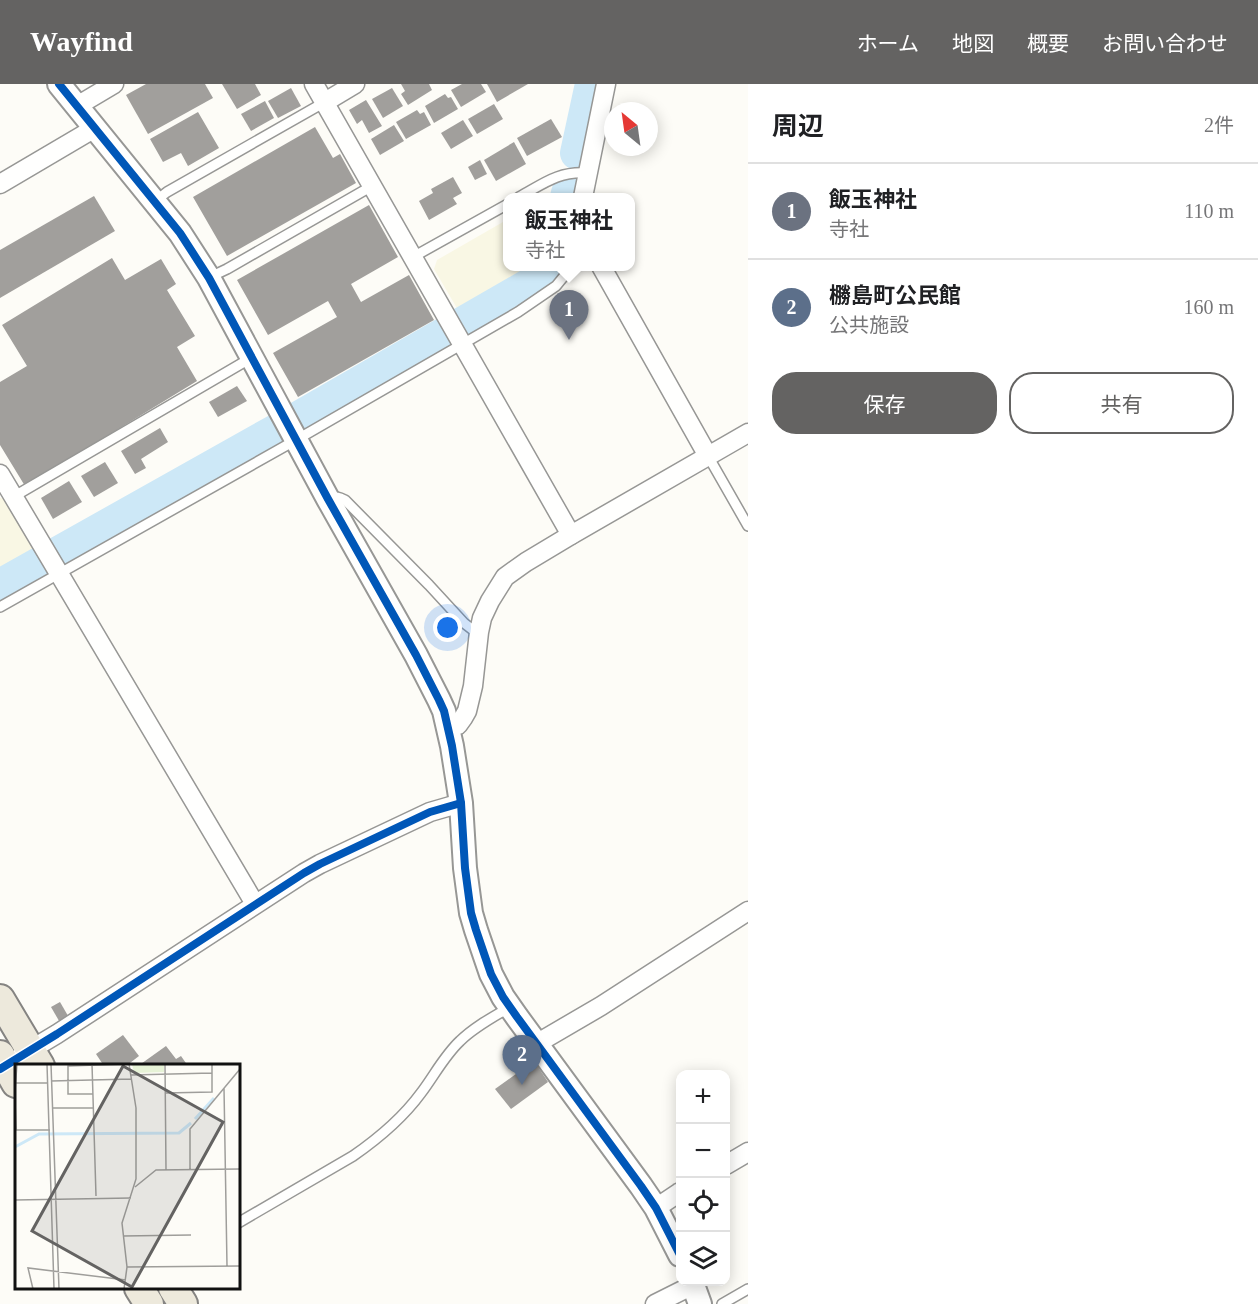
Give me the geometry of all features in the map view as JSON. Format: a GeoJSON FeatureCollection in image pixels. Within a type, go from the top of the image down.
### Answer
{"type":"FeatureCollection","features":[{"type":"Feature","properties":{"kind":"main road"},"geometry":{"type":"LineString","coordinates":[[0,999],[35,1058]]}},
{"type":"Feature","properties":{"kind":"main road"},"geometry":{"type":"LineString","coordinates":[[140,1289],[148,1304]]}},
{"type":"Feature","properties":{"kind":"main road"},"geometry":{"type":"LineString","coordinates":[[174,1289],[183,1304]]}},
{"type":"Feature","properties":{"kind":"street"},"geometry":{"type":"LineString","coordinates":[[59,84],[180,233],[209,278],[294,437],[425,672],[444,711],[448,727],[460,803],[465,868],[473,921],[491,974],[510,1007],[536,1044],[656,1208],[676,1246]]}},
{"type":"Feature","properties":{"kind":"street"},"geometry":{"type":"LineString","coordinates":[[76,106],[114,84]]}},
{"type":"Feature","properties":{"kind":"street"},"geometry":{"type":"LineString","coordinates":[[314,84],[571,535]]}},
{"type":"Feature","properties":{"kind":"street"},"geometry":{"type":"LineString","coordinates":[[325,102],[355,84]]}},
{"type":"Feature","properties":{"kind":"street"},"geometry":{"type":"LineString","coordinates":[[584,193],[606,84]]}},
{"type":"Feature","properties":{"kind":"street"},"geometry":{"type":"LineString","coordinates":[[0,184],[95,128]]}},
{"type":"Feature","properties":{"kind":"street"},"geometry":{"type":"LineString","coordinates":[[603,271],[708,456]]}},
{"type":"Feature","properties":{"kind":"street"},"geometry":{"type":"LineString","coordinates":[[448,727],[458,725],[467,711],[473,686],[482,618],[505,577],[571,535],[748,433]]}},
{"type":"Feature","properties":{"kind":"street"},"geometry":{"type":"LineString","coordinates":[[4,484],[44,547],[255,904]]}},
{"type":"Feature","properties":{"kind":"street"},"geometry":{"type":"LineString","coordinates":[[18,1064],[35,1058],[57,1034],[320,864],[430,812],[460,803]]}},
{"type":"Feature","properties":{"kind":"street"},"geometry":{"type":"LineString","coordinates":[[536,1044],[610,1000],[748,911]]}},
{"type":"Feature","properties":{"kind":"street"},"geometry":{"type":"LineString","coordinates":[[730,1163],[748,1152]]}},
{"type":"Feature","properties":{"kind":"street"},"geometry":{"type":"LineString","coordinates":[[656,1208],[676,1195]]}},
{"type":"Feature","properties":{"kind":"street"},"geometry":{"type":"LineString","coordinates":[[655,1304],[695,1290]]}},
{"type":"Feature","properties":{"kind":"lane"},"geometry":{"type":"LineString","coordinates":[[154,202],[325,102]]}},
{"type":"Feature","properties":{"kind":"lane"},"geometry":{"type":"LineString","coordinates":[[528,193],[570,172],[587,173]]}},
{"type":"Feature","properties":{"kind":"lane"},"geometry":{"type":"LineString","coordinates":[[209,278],[372,186]]}},
{"type":"Feature","properties":{"kind":"lane"},"geometry":{"type":"LineString","coordinates":[[413,257],[503,206]]}},
{"type":"Feature","properties":{"kind":"lane"},"geometry":{"type":"LineString","coordinates":[[0,608],[57,571],[294,437],[460,339],[518,312],[560,282],[566,271]]}},
{"type":"Feature","properties":{"kind":"lane"},"geometry":{"type":"LineString","coordinates":[[4,484],[251,358]]}},
{"type":"Feature","properties":{"kind":"lane"},"geometry":{"type":"LineString","coordinates":[[708,456],[748,526]]}},
{"type":"Feature","properties":{"kind":"lane"},"geometry":{"type":"LineString","coordinates":[[328,499],[339,497],[345,500],[464,623],[479,632]]}},
{"type":"Feature","properties":{"kind":"lane"},"geometry":{"type":"LineString","coordinates":[[240,1222],[370,1145],[398,1121],[460,1041],[478,1026],[510,1007]]}},
{"type":"Feature","properties":{"kind":"lane"},"geometry":{"type":"LineString","coordinates":[[722,1304],[748,1289]]}},
{"type":"Feature","properties":{"kind":"shaded area"},"geometry":{"type":"Polygon","coordinates":[[[503,222],[503,271],[522,271],[458,310],[434,269],[437,260],[503,222]]]}},
{"type":"Feature","properties":{"kind":"shaded area"},"geometry":{"type":"Polygon","coordinates":[[[0,498],[10,499],[38,548],[0,569],[0,498]]]}},
{"type":"Feature","properties":{"kind":"building"},"geometry":{"type":"Polygon","coordinates":[[[146,84],[205,84],[213,98],[148,134],[126,95],[146,84]]]}},
{"type":"Feature","properties":{"kind":"building"},"geometry":{"type":"Polygon","coordinates":[[[222,84],[255,84],[261,95],[237,109],[222,84]]]}},
{"type":"Feature","properties":{"kind":"building"},"geometry":{"type":"Polygon","coordinates":[[[401,84],[429,84],[432,90],[408,105],[401,94],[405,91],[401,84]]]}},
{"type":"Feature","properties":{"kind":"building"},"geometry":{"type":"Polygon","coordinates":[[[462,84],[481,84],[486,92],[461,107],[451,90],[462,84]]]}},
{"type":"Feature","properties":{"kind":"building"},"geometry":{"type":"Polygon","coordinates":[[[487,84],[528,84],[497,102],[487,84]]]}},
{"type":"Feature","properties":{"kind":"building"},"geometry":{"type":"Polygon","coordinates":[[[291,88],[301,106],[278,118],[268,101],[291,88]]]}},
{"type":"Feature","properties":{"kind":"building"},"geometry":{"type":"Polygon","coordinates":[[[392,88],[403,106],[383,118],[372,99],[392,88]]]}},
{"type":"Feature","properties":{"kind":"building"},"geometry":{"type":"Polygon","coordinates":[[[445,94],[448,98],[451,97],[458,109],[434,123],[425,106],[445,94]]]}},
{"type":"Feature","properties":{"kind":"building"},"geometry":{"type":"Polygon","coordinates":[[[366,100],[382,126],[369,133],[362,120],[357,124],[349,110],[366,100]]]}},
{"type":"Feature","properties":{"kind":"building"},"geometry":{"type":"Polygon","coordinates":[[[265,101],[274,118],[251,131],[241,114],[265,101]]]}},
{"type":"Feature","properties":{"kind":"building"},"geometry":{"type":"Polygon","coordinates":[[[494,104],[503,119],[477,134],[468,119],[494,104]]]}},
{"type":"Feature","properties":{"kind":"building"},"geometry":{"type":"Polygon","coordinates":[[[417,110],[420,114],[424,112],[431,125],[406,139],[396,122],[417,110]]]}},
{"type":"Feature","properties":{"kind":"building"},"geometry":{"type":"Polygon","coordinates":[[[198,112],[219,148],[188,166],[181,153],[163,162],[150,139],[198,112]]]}},
{"type":"Feature","properties":{"kind":"building"},"geometry":{"type":"Polygon","coordinates":[[[551,119],[562,137],[527,156],[517,138],[551,119]]]}},
{"type":"Feature","properties":{"kind":"building"},"geometry":{"type":"Polygon","coordinates":[[[463,120],[473,136],[451,149],[441,133],[463,120]]]}},
{"type":"Feature","properties":{"kind":"building"},"geometry":{"type":"Polygon","coordinates":[[[394,125],[404,141],[380,155],[371,139],[394,125]]]}},
{"type":"Feature","properties":{"kind":"building"},"geometry":{"type":"Polygon","coordinates":[[[315,127],[333,158],[340,154],[356,183],[227,256],[193,197],[315,127]]]}},
{"type":"Feature","properties":{"kind":"building"},"geometry":{"type":"Polygon","coordinates":[[[514,142],[526,164],[496,181],[484,160],[514,142]]]}},
{"type":"Feature","properties":{"kind":"building"},"geometry":{"type":"Polygon","coordinates":[[[480,160],[487,174],[475,180],[468,167],[480,160]]]}},
{"type":"Feature","properties":{"kind":"building"},"geometry":{"type":"Polygon","coordinates":[[[453,177],[462,193],[453,198],[457,204],[429,220],[419,201],[433,193],[431,189],[453,177]]]}},
{"type":"Feature","properties":{"kind":"building"},"geometry":{"type":"Polygon","coordinates":[[[94,196],[115,231],[0,298],[0,250],[94,196]]]}},
{"type":"Feature","properties":{"kind":"building"},"geometry":{"type":"Polygon","coordinates":[[[369,205],[398,257],[351,284],[361,302],[409,275],[434,320],[298,397],[273,353],[337,317],[328,301],[268,335],[237,280],[369,205]]]}},
{"type":"Feature","properties":{"kind":"building"},"geometry":{"type":"Polygon","coordinates":[[[112,258],[125,280],[161,259],[176,284],[167,290],[195,336],[177,347],[197,381],[25,486],[0,445],[0,382],[27,366],[2,325],[112,258]]]}},
{"type":"Feature","properties":{"kind":"building"},"geometry":{"type":"Polygon","coordinates":[[[237,386],[247,401],[218,417],[209,402],[237,386]]]}},
{"type":"Feature","properties":{"kind":"building"},"geometry":{"type":"Polygon","coordinates":[[[160,428],[168,442],[141,459],[146,468],[135,474],[121,451],[160,428]]]}},
{"type":"Feature","properties":{"kind":"building"},"geometry":{"type":"Polygon","coordinates":[[[105,462],[118,483],[94,497],[81,476],[105,462]]]}},
{"type":"Feature","properties":{"kind":"building"},"geometry":{"type":"Polygon","coordinates":[[[69,481],[82,502],[53,519],[41,498],[69,481]]]}},
{"type":"Feature","properties":{"kind":"building"},"geometry":{"type":"Polygon","coordinates":[[[60,1002],[71,1021],[62,1026],[51,1007],[60,1002]]]}},
{"type":"Feature","properties":{"kind":"building"},"geometry":{"type":"Polygon","coordinates":[[[123,1035],[139,1056],[129,1064],[103,1064],[96,1054],[123,1035]]]}},
{"type":"Feature","properties":{"kind":"building"},"geometry":{"type":"Polygon","coordinates":[[[166,1046],[176,1059],[181,1056],[187,1064],[141,1064],[166,1046]]]}},
{"type":"Feature","properties":{"kind":"building"},"geometry":{"type":"Polygon","coordinates":[[[534,1061],[548,1082],[511,1109],[495,1089],[534,1061]]]}},
{"type":"Feature","properties":{"kind":"waterway"},"geometry":{"type":"LineString","coordinates":[[577,153],[592,84]]}},
{"type":"Feature","properties":{"kind":"waterway"},"geometry":{"type":"LineString","coordinates":[[0,586],[528,286],[543,277],[547,271]]}},
{"type":"Feature","properties":{"kind":"cycle path"},"geometry":{"type":"LineString","coordinates":[[59,84],[180,233],[209,278],[328,499],[416,655],[444,711],[461,803],[465,868],[471,913],[491,974],[517,1017],[656,1208],[676,1247]]}},
{"type":"Feature","properties":{"kind":"cycle path"},"geometry":{"type":"LineString","coordinates":[[0,1069],[304,873],[430,812],[461,803]]}},
{"type":"Feature","properties":{"kind":"place","name":"飯玉神社"},"geometry":{"type":"Point","coordinates":[569,340]}},
{"type":"Feature","properties":{"kind":"place","name":"橳島町公民館"},"geometry":{"type":"Point","coordinates":[522,1085]}}]}
